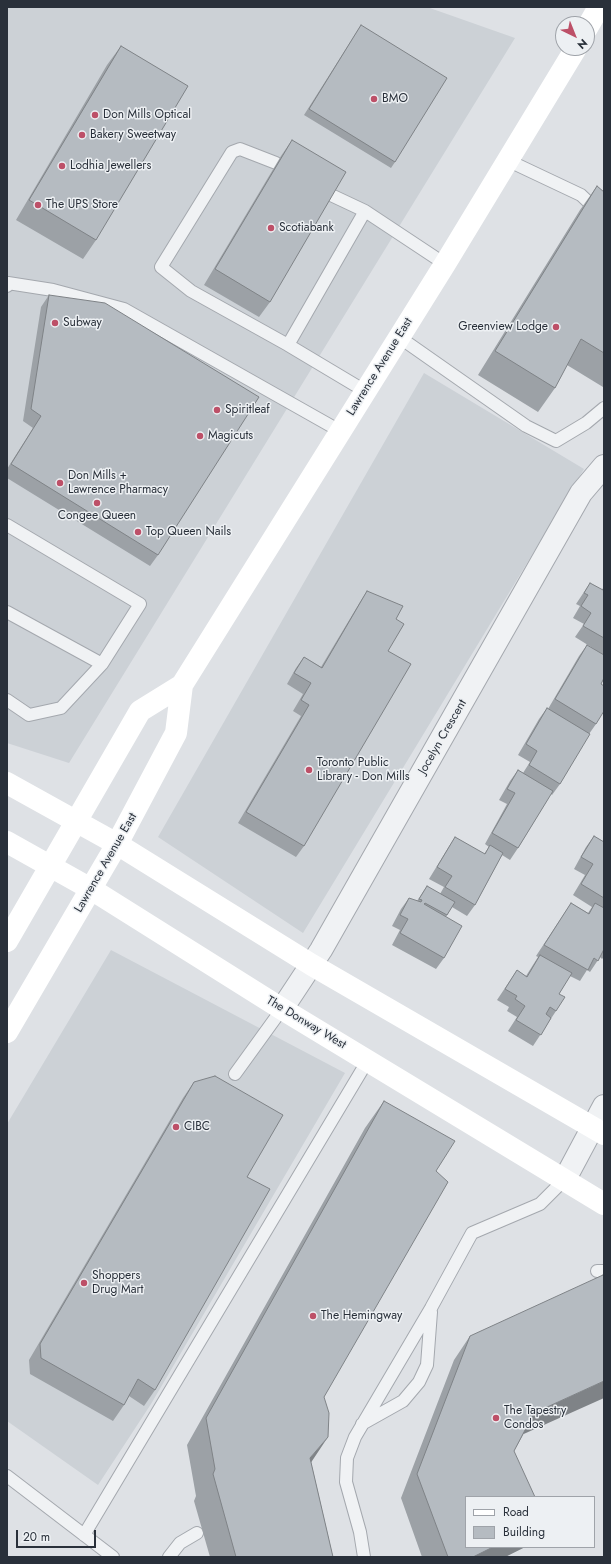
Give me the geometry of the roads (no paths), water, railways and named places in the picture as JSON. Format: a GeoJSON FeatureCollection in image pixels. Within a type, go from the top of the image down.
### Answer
{"type":"FeatureCollection","features":[{"type":"Feature","properties":{"kind":"main road"},"geometry":{"type":"LineString","coordinates":[[594,16],[599,7]]}},
{"type":"Feature","properties":{"kind":"main road","name":"Lawrence Avenue East"},"geometry":{"type":"LineString","coordinates":[[7,1032],[117,844],[176,733],[182,685],[509,161],[571,56]]}},
{"type":"Feature","properties":{"kind":"main road","name":"Lawrence Avenue East"},"geometry":{"type":"LineString","coordinates":[[7,941],[140,711],[182,685]]}},
{"type":"Feature","properties":{"kind":"main road"},"geometry":{"type":"LineString","coordinates":[[7,783],[117,844],[312,965],[599,1130]]}},
{"type":"Feature","properties":{"kind":"main road","name":"The Donway West"},"geometry":{"type":"LineString","coordinates":[[7,842],[91,889],[282,1008],[604,1204]]}},
{"type":"Feature","properties":{"kind":"street","name":"Jocelyn Crescent"},"geometry":{"type":"LineString","coordinates":[[282,1008],[312,965],[437,749],[582,493],[604,466]]}},
{"type":"Feature","properties":{"kind":"street"},"geometry":{"type":"LineString","coordinates":[[565,1179],[599,1130],[604,1106]]}},
{"type":"Feature","properties":{"kind":"lane"},"geometry":{"type":"LineString","coordinates":[[276,163],[240,148],[232,152],[161,267],[191,291],[365,391]]}},
{"type":"Feature","properties":{"kind":"lane"},"geometry":{"type":"LineString","coordinates":[[509,161],[581,195],[604,217]]}},
{"type":"Feature","properties":{"kind":"lane"},"geometry":{"type":"LineString","coordinates":[[331,195],[365,211],[445,264]]}},
{"type":"Feature","properties":{"kind":"lane"},"geometry":{"type":"LineString","coordinates":[[288,346],[365,211]]}},
{"type":"Feature","properties":{"kind":"lane"},"geometry":{"type":"LineString","coordinates":[[7,286],[8,283],[53,290],[124,309],[340,431]]}},
{"type":"Feature","properties":{"kind":"lane"},"geometry":{"type":"LineString","coordinates":[[399,337],[526,426],[556,440],[586,423],[604,408]]}},
{"type":"Feature","properties":{"kind":"lane"},"geometry":{"type":"LineString","coordinates":[[7,525],[140,604],[102,664],[61,708],[29,715],[7,700]]}},
{"type":"Feature","properties":{"kind":"lane"},"geometry":{"type":"LineString","coordinates":[[7,612],[102,664]]}},
{"type":"Feature","properties":{"kind":"lane"},"geometry":{"type":"LineString","coordinates":[[235,1074],[282,1008]]}},
{"type":"Feature","properties":{"kind":"lane"},"geometry":{"type":"LineString","coordinates":[[84,1534],[368,1060]]}},
{"type":"Feature","properties":{"kind":"lane"},"geometry":{"type":"LineString","coordinates":[[364,1557],[360,1532],[345,1476],[349,1450],[362,1424],[431,1308],[472,1233],[540,1204],[565,1179]]}},
{"type":"Feature","properties":{"kind":"lane"},"geometry":{"type":"LineString","coordinates":[[362,1424],[403,1401],[419,1382],[427,1365],[431,1308]]}},
{"type":"Feature","properties":{"kind":"lane"},"geometry":{"type":"LineString","coordinates":[[7,1476],[113,1557]]}},
{"type":"Feature","properties":{"kind":"lane"},"geometry":{"type":"LineString","coordinates":[[169,1557],[180,1543],[197,1533]]}},
{"type":"Feature","properties":{"kind":"place","name":"BMO"},"geometry":{"type":"Point","coordinates":[374,99]}},
{"type":"Feature","properties":{"kind":"place","name":"Don Mills Optical"},"geometry":{"type":"Point","coordinates":[95,115]}},
{"type":"Feature","properties":{"kind":"place","name":"Bakery Sweetway"},"geometry":{"type":"Point","coordinates":[82,135]}},
{"type":"Feature","properties":{"kind":"place","name":"Lodhia Jewellers"},"geometry":{"type":"Point","coordinates":[62,166]}},
{"type":"Feature","properties":{"kind":"place","name":"The UPS Store"},"geometry":{"type":"Point","coordinates":[38,205]}},
{"type":"Feature","properties":{"kind":"place","name":"Scotiabank"},"geometry":{"type":"Point","coordinates":[271,228]}},
{"type":"Feature","properties":{"kind":"place","name":"Subway"},"geometry":{"type":"Point","coordinates":[55,323]}},
{"type":"Feature","properties":{"kind":"place","name":"Greenview Lodge"},"geometry":{"type":"Point","coordinates":[556,327]}},
{"type":"Feature","properties":{"kind":"place","name":"Spiritleaf"},"geometry":{"type":"Point","coordinates":[217,410]}},
{"type":"Feature","properties":{"kind":"place","name":"Magicuts"},"geometry":{"type":"Point","coordinates":[200,436]}},
{"type":"Feature","properties":{"kind":"place","name":"Don Mills + Lawrence Pharmacy"},"geometry":{"type":"Point","coordinates":[60,483]}},
{"type":"Feature","properties":{"kind":"place","name":"Congee Queen"},"geometry":{"type":"Point","coordinates":[97,503]}},
{"type":"Feature","properties":{"kind":"place","name":"Top Queen Nails"},"geometry":{"type":"Point","coordinates":[138,532]}},
{"type":"Feature","properties":{"kind":"place","name":"Toronto Public Library - Don Mills"},"geometry":{"type":"Point","coordinates":[309,770]}},
{"type":"Feature","properties":{"kind":"place","name":"CIBC"},"geometry":{"type":"Point","coordinates":[176,1127]}},
{"type":"Feature","properties":{"kind":"place","name":"Shoppers Drug Mart"},"geometry":{"type":"Point","coordinates":[84,1283]}},
{"type":"Feature","properties":{"kind":"place","name":"The Hemingway"},"geometry":{"type":"Point","coordinates":[313,1316]}},
{"type":"Feature","properties":{"kind":"place","name":"The Tapestry Condos"},"geometry":{"type":"Point","coordinates":[496,1418]}}]}
